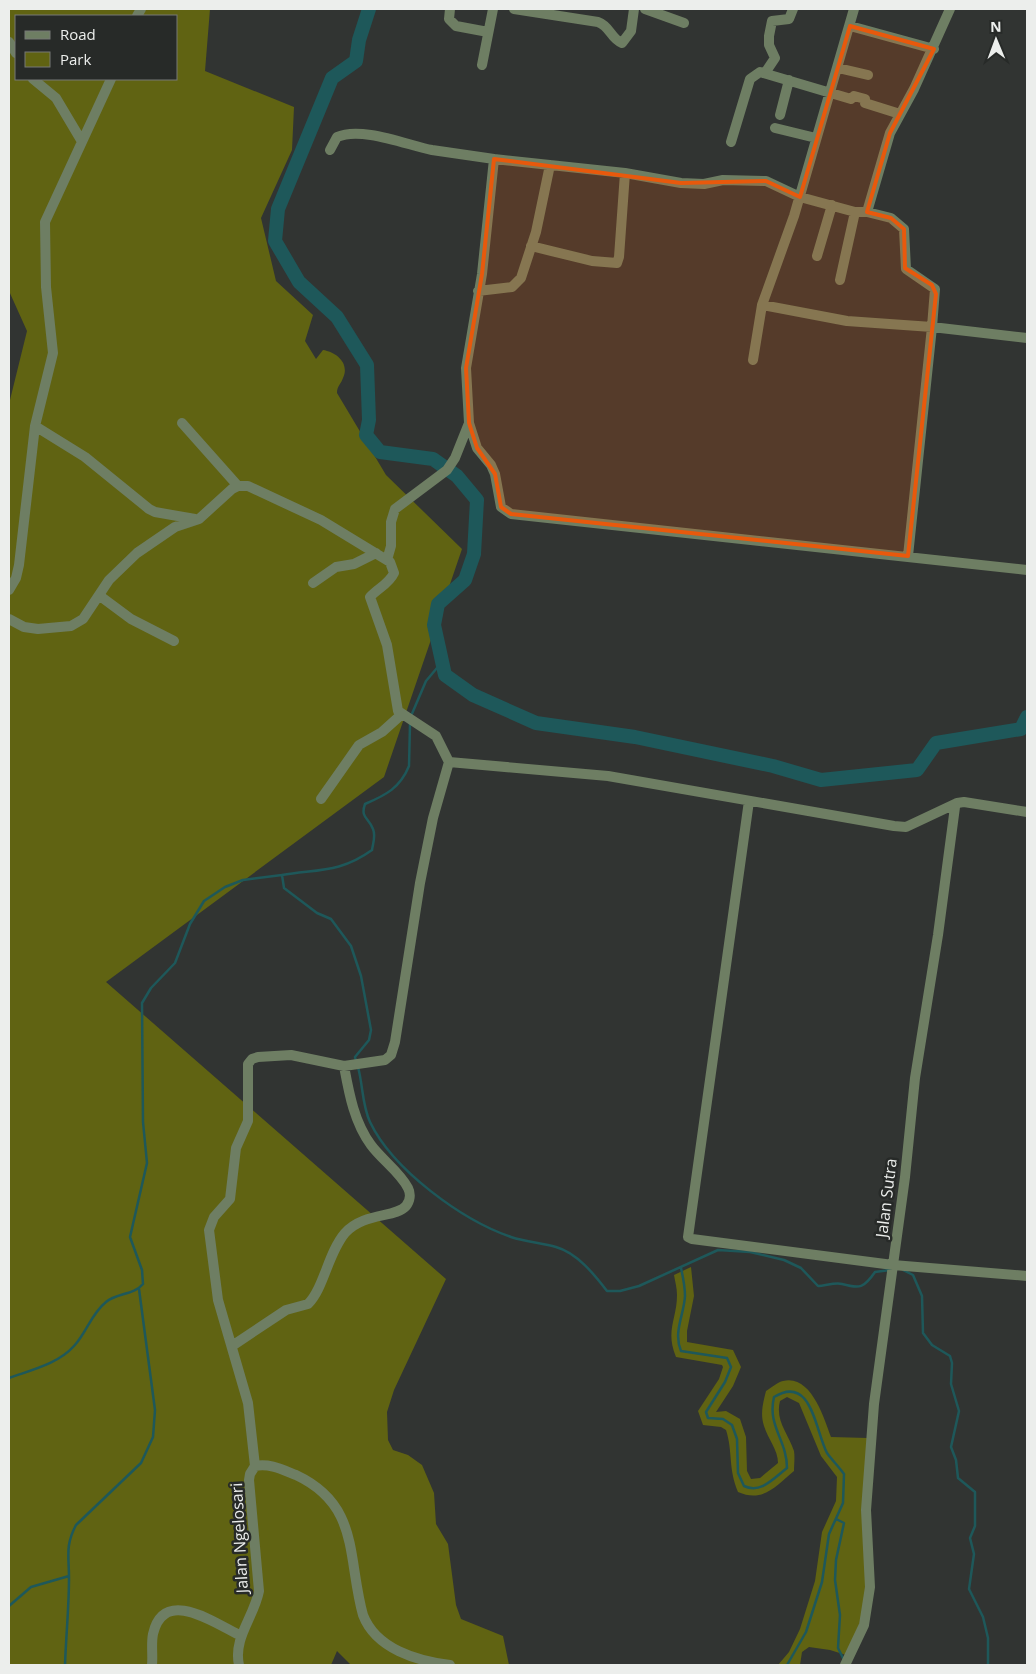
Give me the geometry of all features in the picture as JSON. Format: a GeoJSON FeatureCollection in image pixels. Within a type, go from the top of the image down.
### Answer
{"type":"FeatureCollection","features":[{"type":"Feature","properties":{"kind":"street"},"geometry":{"type":"LineString","coordinates":[[450,9],[449,19],[454,25],[488,32]]}},
{"type":"Feature","properties":{"kind":"street"},"geometry":{"type":"LineString","coordinates":[[482,65],[492,9]]}},
{"type":"Feature","properties":{"kind":"street"},"geometry":{"type":"LineString","coordinates":[[514,9],[577,14],[605,25],[617,42],[623,43],[632,31],[634,9]]}},
{"type":"Feature","properties":{"kind":"street"},"geometry":{"type":"LineString","coordinates":[[645,9],[684,23]]}},
{"type":"Feature","properties":{"kind":"street"},"geometry":{"type":"LineString","coordinates":[[765,73],[775,58],[769,45],[772,21],[789,19],[793,9]]}},
{"type":"Feature","properties":{"kind":"street"},"geometry":{"type":"LineString","coordinates":[[753,360],[762,305],[800,197],[854,9]]}},
{"type":"Feature","properties":{"kind":"street"},"geometry":{"type":"LineString","coordinates":[[867,212],[890,133],[934,49],[950,9]]}},
{"type":"Feature","properties":{"kind":"street"},"geometry":{"type":"LineString","coordinates":[[850,26],[934,49]]}},
{"type":"Feature","properties":{"kind":"street"},"geometry":{"type":"LineString","coordinates":[[838,68],[868,76]]}},
{"type":"Feature","properties":{"kind":"street"},"geometry":{"type":"LineString","coordinates":[[731,142],[750,79],[756,73],[765,73],[851,99],[854,96],[865,99],[865,103],[900,114]]}},
{"type":"Feature","properties":{"kind":"street"},"geometry":{"type":"LineString","coordinates":[[34,80],[56,98],[81,140]]}},
{"type":"Feature","properties":{"kind":"street"},"geometry":{"type":"LineString","coordinates":[[9,590],[16,578],[22,551],[35,426],[53,353],[45,279],[46,222],[81,140],[110,80]]}},
{"type":"Feature","properties":{"kind":"street"},"geometry":{"type":"LineString","coordinates":[[780,115],[789,80]]}},
{"type":"Feature","properties":{"kind":"street"},"geometry":{"type":"LineString","coordinates":[[775,128],[816,138]]}},
{"type":"Feature","properties":{"kind":"street"},"geometry":{"type":"LineString","coordinates":[[330,150],[337,137],[352,133],[396,140],[431,149],[494,159],[625,173],[694,184],[723,180],[766,181],[800,197],[855,212],[867,212],[891,218],[904,229],[906,269],[935,289],[908,556]]}},
{"type":"Feature","properties":{"kind":"street"},"geometry":{"type":"LineString","coordinates":[[494,159],[478,291],[466,368],[469,423],[477,448],[491,465],[495,474],[501,507],[511,514],[1027,570]]}},
{"type":"Feature","properties":{"kind":"street"},"geometry":{"type":"LineString","coordinates":[[478,291],[506,289],[517,284],[531,246],[550,165]]}},
{"type":"Feature","properties":{"kind":"street"},"geometry":{"type":"LineString","coordinates":[[531,246],[592,261],[617,263],[625,173]]}},
{"type":"Feature","properties":{"kind":"street"},"geometry":{"type":"LineString","coordinates":[[817,256],[832,206]]}},
{"type":"Feature","properties":{"kind":"street"},"geometry":{"type":"LineString","coordinates":[[840,280],[855,212]]}},
{"type":"Feature","properties":{"kind":"street"},"geometry":{"type":"LineString","coordinates":[[762,305],[847,321],[932,327],[1027,338]]}},
{"type":"Feature","properties":{"kind":"street"},"geometry":{"type":"LineString","coordinates":[[182,423],[238,486]]}},
{"type":"Feature","properties":{"kind":"street"},"geometry":{"type":"LineString","coordinates":[[387,560],[391,546],[391,522],[395,509],[447,470],[455,458],[469,423]]}},
{"type":"Feature","properties":{"kind":"street"},"geometry":{"type":"LineString","coordinates":[[35,426],[64,446],[85,457],[149,509],[155,512],[199,519]]}},
{"type":"Feature","properties":{"kind":"street"},"geometry":{"type":"LineString","coordinates":[[9,619],[24,627],[38,630],[71,626],[83,619],[109,580],[137,553],[175,527],[199,519],[238,486],[248,486],[321,520],[387,560],[394,568],[391,580],[376,590],[370,597],[387,645],[398,711],[436,736],[449,762],[433,818],[420,883],[395,1042],[391,1055],[385,1060],[352,1064],[291,1055],[252,1059],[248,1064],[248,1121],[236,1148],[230,1199],[214,1217],[209,1230],[218,1300],[248,1402],[256,1466],[270,1466],[296,1476],[313,1484],[332,1501],[342,1517],[349,1538],[363,1615],[367,1625],[376,1635],[400,1652],[416,1660],[450,1665]]}},
{"type":"Feature","properties":{"kind":"street"},"geometry":{"type":"LineString","coordinates":[[313,583],[336,567],[354,564],[376,553]]}},
{"type":"Feature","properties":{"kind":"street"},"geometry":{"type":"LineString","coordinates":[[100,596],[131,619],[174,641]]}},
{"type":"Feature","properties":{"kind":"street"},"geometry":{"type":"LineString","coordinates":[[321,799],[359,745],[408,718]]}},
{"type":"Feature","properties":{"kind":"street"},"geometry":{"type":"LineString","coordinates":[[449,762],[608,776],[906,827],[957,803],[1027,812]]}},
{"type":"Feature","properties":{"kind":"street"},"geometry":{"type":"LineString","coordinates":[[749,801],[688,1237],[892,1269],[1027,1276]]}},
{"type":"Feature","properties":{"kind":"street","name":"Jalan Sutra"},"geometry":{"type":"LineString","coordinates":[[847,1661],[864,1625],[870,1586],[867,1497],[874,1404],[905,1177],[914,1078],[938,935],[957,803]]}},
{"type":"Feature","properties":{"kind":"street"},"geometry":{"type":"LineString","coordinates":[[232,1346],[286,1310],[308,1304],[312,1301],[335,1248],[354,1225],[368,1218],[400,1210],[409,1202],[408,1187],[370,1144],[360,1127],[351,1101],[352,1064]]}},
{"type":"Feature","properties":{"kind":"street","name":"Jalan Ngelosari"},"geometry":{"type":"LineString","coordinates":[[239,1665],[236,1650],[257,1603],[259,1591],[249,1480],[252,1470],[256,1466]]}},
{"type":"Feature","properties":{"kind":"street"},"geometry":{"type":"LineString","coordinates":[[152,1665],[154,1633],[165,1614],[171,1610],[186,1609],[241,1636]]}},
{"type":"Feature","properties":{"kind":"highlighted area"},"geometry":{"type":"Polygon","coordinates":[[[850,26],[934,49],[890,133],[867,212],[891,218],[904,229],[905,268],[932,285],[936,294],[908,556],[511,514],[501,507],[495,474],[477,448],[469,423],[466,368],[482,274],[494,159],[681,183],[766,181],[800,197],[850,26]]]}},
{"type":"Feature","properties":{"kind":"green space"},"geometry":{"type":"Polygon","coordinates":[[[9,9],[210,9],[205,71],[294,107],[292,150],[261,218],[276,281],[313,315],[305,341],[316,359],[323,350],[333,353],[341,359],[345,373],[337,393],[386,475],[462,549],[384,777],[106,982],[446,1279],[394,1390],[387,1412],[388,1440],[393,1450],[408,1455],[422,1465],[434,1493],[436,1524],[448,1544],[456,1605],[461,1619],[503,1636],[509,1665],[351,1665],[337,1651],[331,1665],[9,1665],[9,404],[27,331],[9,291],[9,9]]]}},
{"type":"Feature","properties":{"kind":"green space"},"geometry":{"type":"Polygon","coordinates":[[[691,1267],[694,1296],[687,1331],[687,1342],[733,1350],[741,1367],[733,1386],[716,1412],[726,1411],[740,1419],[746,1437],[747,1471],[751,1479],[760,1478],[778,1463],[778,1458],[764,1426],[762,1413],[766,1391],[783,1381],[793,1381],[801,1384],[809,1391],[820,1409],[831,1437],[868,1438],[868,1575],[860,1624],[846,1655],[830,1650],[809,1647],[802,1652],[800,1665],[778,1665],[789,1652],[800,1629],[815,1581],[822,1532],[836,1501],[837,1477],[821,1456],[799,1403],[787,1397],[780,1401],[779,1415],[794,1451],[794,1471],[775,1487],[762,1494],[747,1495],[738,1492],[733,1475],[726,1430],[721,1427],[703,1425],[698,1411],[719,1379],[723,1367],[722,1365],[676,1357],[673,1348],[671,1332],[677,1303],[674,1275],[691,1267]]]}},
{"type":"Feature","properties":{"kind":"waterway"},"geometry":{"type":"LineString","coordinates":[[369,9],[359,40],[356,61],[332,78],[278,209],[275,241],[299,282],[337,317],[367,365],[369,420],[366,435],[380,452],[433,459],[457,476],[477,500],[474,554],[465,580],[438,604],[434,625],[445,675],[473,695],[536,723],[635,737],[773,766],[821,780],[917,770],[936,743],[1021,729],[1027,717]]}},
{"type":"Feature","properties":{"kind":"waterway"},"geometry":{"type":"LineString","coordinates":[[411,716],[426,681],[442,662]]}},
{"type":"Feature","properties":{"kind":"waterway"},"geometry":{"type":"LineString","coordinates":[[356,1061],[355,1057],[369,1040],[371,1030],[361,976],[351,946],[331,919],[317,913],[284,888],[282,875],[318,871],[350,863],[372,850],[374,832],[364,815],[365,804],[392,790],[405,774],[409,766],[410,724]]}},
{"type":"Feature","properties":{"kind":"waterway"},"geometry":{"type":"LineString","coordinates":[[9,1378],[44,1366],[68,1352],[78,1341],[96,1312],[106,1302],[135,1290],[143,1284],[142,1270],[130,1237],[147,1163],[143,1122],[142,1003],[151,988],[175,963],[190,924],[204,901],[225,887],[243,880],[282,875]]}},
{"type":"Feature","properties":{"kind":"waterway"},"geometry":{"type":"LineString","coordinates":[[358,1067],[365,1109],[370,1122],[395,1158],[412,1175],[451,1206],[492,1229],[517,1239],[556,1247],[571,1254],[591,1271],[607,1291],[620,1291],[639,1286],[718,1250],[750,1252],[784,1260],[801,1268],[818,1286],[836,1283],[857,1287],[868,1281],[875,1272],[890,1270]]}},
{"type":"Feature","properties":{"kind":"waterway"},"geometry":{"type":"LineString","coordinates":[[681,1268],[685,1296],[678,1330],[681,1351],[727,1358],[731,1367],[725,1382],[706,1412],[708,1418],[723,1419],[732,1425],[737,1439],[738,1473],[744,1486],[756,1488],[767,1484],[787,1468],[784,1449],[773,1416],[774,1397],[787,1392],[797,1393],[804,1399],[815,1419],[827,1453],[844,1474],[843,1503],[829,1534],[822,1582],[806,1632],[787,1665]]}},
{"type":"Feature","properties":{"kind":"waterway"},"geometry":{"type":"LineString","coordinates":[[903,1270],[913,1275],[922,1296],[923,1333],[932,1345],[950,1356],[952,1363],[951,1384],[959,1411],[951,1447],[956,1460],[958,1478],[975,1492],[975,1526],[970,1538],[974,1554],[969,1589],[983,1617],[988,1638],[988,1665]]}},
{"type":"Feature","properties":{"kind":"waterway"},"geometry":{"type":"LineString","coordinates":[[65,1665],[69,1589],[68,1551],[70,1539],[76,1525],[141,1463],[153,1437],[155,1410],[139,1289]]}},
{"type":"Feature","properties":{"kind":"waterway"},"geometry":{"type":"LineString","coordinates":[[836,1519],[844,1523],[836,1560],[835,1580],[840,1615],[838,1648],[844,1660]]}},
{"type":"Feature","properties":{"kind":"waterway"},"geometry":{"type":"LineString","coordinates":[[9,1606],[31,1587],[69,1576]]}}]}
